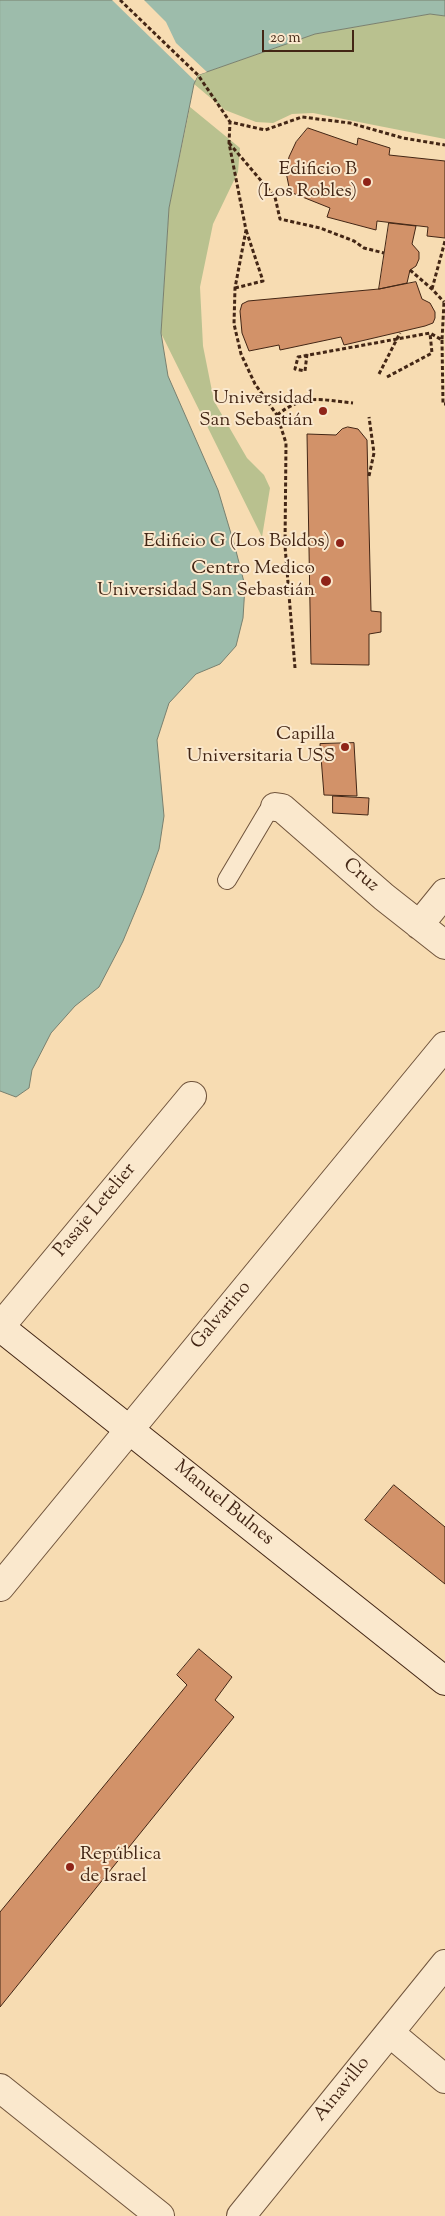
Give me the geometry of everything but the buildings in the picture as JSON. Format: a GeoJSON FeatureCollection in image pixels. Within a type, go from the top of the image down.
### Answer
{"type":"FeatureCollection","features":[{"type":"Feature","properties":{"kind":"street","name":"Cruz"},"geometry":{"type":"LineString","coordinates":[[275,807],[282,808],[384,897],[445,945]]}},
{"type":"Feature","properties":{"kind":"street"},"geometry":{"type":"LineString","coordinates":[[419,925],[445,892]]}},
{"type":"Feature","properties":{"kind":"street","name":"Galvarino"},"geometry":{"type":"LineString","coordinates":[[0,1587],[445,1046]]}},
{"type":"Feature","properties":{"kind":"street","name":"Pasaje Letelier"},"geometry":{"type":"LineString","coordinates":[[0,1327],[192,1096]]}},
{"type":"Feature","properties":{"kind":"street","name":"Manuel Bulnes"},"geometry":{"type":"LineString","coordinates":[[0,1327],[445,1681]]}},
{"type":"Feature","properties":{"kind":"street","name":"Ainavillo"},"geometry":{"type":"LineString","coordinates":[[241,2216],[445,1964]]}},
{"type":"Feature","properties":{"kind":"street"},"geometry":{"type":"LineString","coordinates":[[390,2033],[445,2079]]}},
{"type":"Feature","properties":{"kind":"street"},"geometry":{"type":"LineString","coordinates":[[0,2088],[160,2216]]}},
{"type":"Feature","properties":{"kind":"lane"},"geometry":{"type":"LineString","coordinates":[[226,880],[268,811],[275,807]]}},
{"type":"Feature","properties":{"kind":"path"},"geometry":{"type":"LineString","coordinates":[[120,0],[198,75],[230,122],[229,143],[246,230],[263,281],[235,288]]}},
{"type":"Feature","properties":{"kind":"path"},"geometry":{"type":"LineString","coordinates":[[230,122],[266,130],[302,117],[350,123],[403,138],[445,145]]}},
{"type":"Feature","properties":{"kind":"path"},"geometry":{"type":"LineString","coordinates":[[229,143],[275,197],[280,219],[320,228],[354,241],[364,248],[384,253]]}},
{"type":"Feature","properties":{"kind":"path"},"geometry":{"type":"LineString","coordinates":[[246,230],[235,288],[234,324],[242,354],[255,384],[277,416],[286,444],[285,546],[295,668]]}},
{"type":"Feature","properties":{"kind":"path"},"geometry":{"type":"LineString","coordinates":[[432,288],[445,241]]}},
{"type":"Feature","properties":{"kind":"path"},"geometry":{"type":"LineString","coordinates":[[410,270],[432,288],[444,302],[442,340],[443,404],[445,404]]}},
{"type":"Feature","properties":{"kind":"path"},"geometry":{"type":"LineString","coordinates":[[307,354],[304,371],[295,369],[298,357],[307,354],[399,335],[430,332],[442,340]]}},
{"type":"Feature","properties":{"kind":"path"},"geometry":{"type":"LineString","coordinates":[[387,377],[432,354],[430,332]]}},
{"type":"Feature","properties":{"kind":"path"},"geometry":{"type":"LineString","coordinates":[[379,374],[399,335]]}},
{"type":"Feature","properties":{"kind":"path"},"geometry":{"type":"LineString","coordinates":[[277,416],[289,406],[310,398],[353,403]]}},
{"type":"Feature","properties":{"kind":"path"},"geometry":{"type":"LineString","coordinates":[[369,417],[374,453],[369,476]]}},
{"type":"Feature","properties":{"kind":"green space"},"geometry":{"type":"Polygon","coordinates":[[[430,14],[445,16],[445,139],[313,113],[292,114],[273,123],[256,122],[225,110],[194,84],[198,75],[315,34],[430,14]]]}},
{"type":"Feature","properties":{"kind":"green space"},"geometry":{"type":"Polygon","coordinates":[[[190,107],[240,148],[238,172],[213,224],[200,287],[203,346],[214,401],[247,458],[264,475],[270,488],[262,537],[161,333],[169,208],[190,107]]]}},
{"type":"Feature","properties":{"kind":"shaded area"},"geometry":{"type":"Polygon","coordinates":[[[0,0],[445,0],[445,16],[430,14],[315,34],[198,75],[194,84],[169,208],[161,333],[168,376],[218,490],[235,547],[245,586],[243,618],[236,646],[220,664],[196,674],[169,703],[157,740],[164,816],[159,849],[143,893],[123,941],[99,987],[75,1006],[51,1033],[32,1070],[29,1088],[16,1097],[0,1091],[0,0]]]}},
{"type":"Feature","properties":{"kind":"pier"},"geometry":{"type":"Polygon","coordinates":[[[112,0],[144,0],[166,22],[176,43],[207,72],[198,75],[195,81],[112,0]]]}},
{"type":"Feature","properties":{"kind":"place","name":"Edificio B (Los Robles)"},"geometry":{"type":"Point","coordinates":[367,182]}},
{"type":"Feature","properties":{"kind":"place","name":"Universidad San Sebastián"},"geometry":{"type":"Point","coordinates":[323,411]}},
{"type":"Feature","properties":{"kind":"place","name":"Edificio G (Los Boldos)"},"geometry":{"type":"Point","coordinates":[340,543]}},
{"type":"Feature","properties":{"kind":"place","name":"Centro Medico Universidad San Sebastián"},"geometry":{"type":"Point","coordinates":[326,581]}},
{"type":"Feature","properties":{"kind":"place","name":"Capilla Universitaria USS"},"geometry":{"type":"Point","coordinates":[345,747]}},
{"type":"Feature","properties":{"kind":"place","name":"República de Israel"},"geometry":{"type":"Point","coordinates":[70,1867]}}]}
